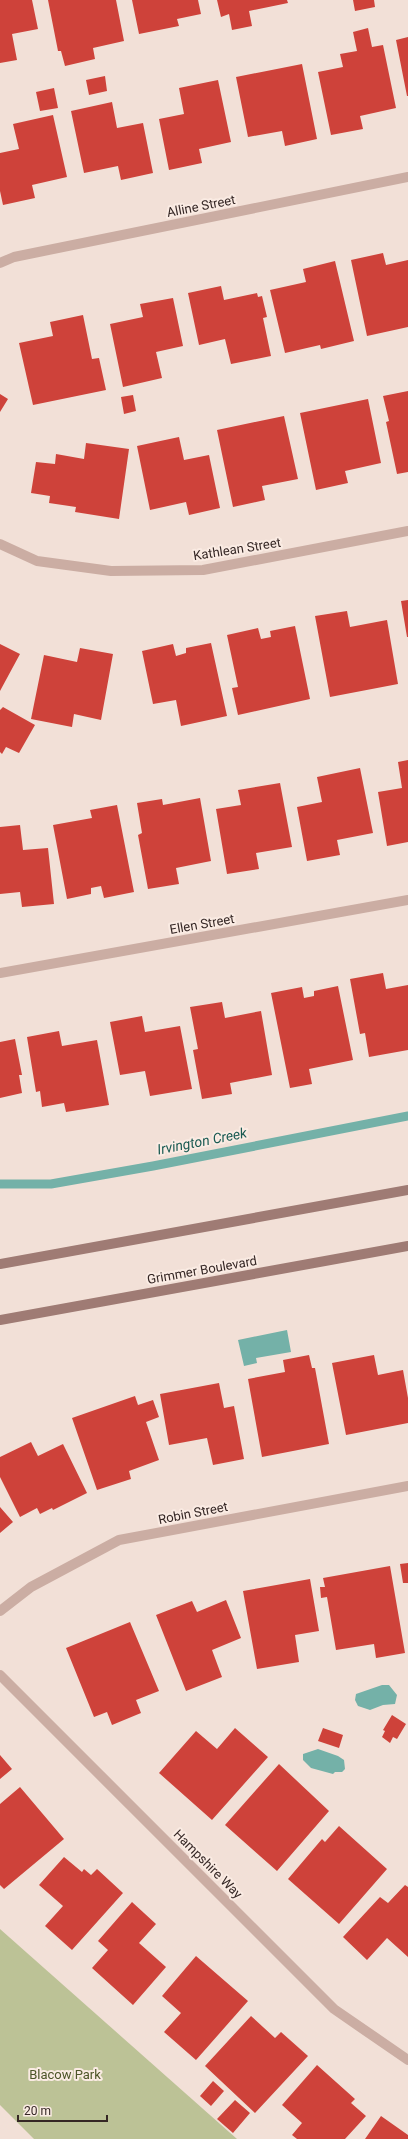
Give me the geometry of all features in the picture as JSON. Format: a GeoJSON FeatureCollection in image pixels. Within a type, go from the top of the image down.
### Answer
{"type":"FeatureCollection","features":[{"type":"Feature","properties":{"kind":"main road"},"geometry":{"type":"LineString","coordinates":[[0,1264],[408,1190]]}},
{"type":"Feature","properties":{"kind":"main road","name":"Grimmer Boulevard"},"geometry":{"type":"LineString","coordinates":[[0,1320],[408,1246]]}},
{"type":"Feature","properties":{"kind":"street","name":"Alline Street"},"geometry":{"type":"LineString","coordinates":[[0,263],[14,256],[408,177]]}},
{"type":"Feature","properties":{"kind":"street","name":"Kathlean Street"},"geometry":{"type":"LineString","coordinates":[[0,544],[37,561],[111,572],[203,570],[408,531]]}},
{"type":"Feature","properties":{"kind":"street","name":"Ellen Street"},"geometry":{"type":"LineString","coordinates":[[0,973],[408,900]]}},
{"type":"Feature","properties":{"kind":"street","name":"Robin Street"},"geometry":{"type":"LineString","coordinates":[[0,1611],[32,1587],[119,1540],[408,1486]]}},
{"type":"Feature","properties":{"kind":"street","name":"Hampshire Way"},"geometry":{"type":"LineString","coordinates":[[0,1675],[334,2009],[408,2060]]}},
{"type":"Feature","properties":{"kind":"green space","name":"Blacow Park"},"geometry":{"type":"Polygon","coordinates":[[[0,1929],[237,2139],[34,2139],[0,2105],[0,1929]]]}},
{"type":"Feature","properties":{"kind":"water"},"geometry":{"type":"Polygon","coordinates":[[[287,1330],[291,1352],[256,1358],[257,1363],[244,1366],[238,1340],[287,1330]]]}},
{"type":"Feature","properties":{"kind":"water"},"geometry":{"type":"Polygon","coordinates":[[[382,1685],[389,1685],[397,1695],[395,1704],[383,1705],[370,1710],[358,1706],[355,1700],[356,1694],[382,1685]]]}},
{"type":"Feature","properties":{"kind":"water"},"geometry":{"type":"Polygon","coordinates":[[[318,1749],[338,1756],[344,1760],[345,1769],[342,1772],[335,1772],[333,1774],[311,1768],[303,1760],[303,1754],[318,1749]]]}},
{"type":"Feature","properties":{"kind":"building"},"geometry":{"type":"Polygon","coordinates":[[[0,0],[32,0],[38,29],[12,34],[17,60],[0,63],[0,0]]]}},
{"type":"Feature","properties":{"kind":"building"},"geometry":{"type":"Polygon","coordinates":[[[48,0],[116,0],[124,41],[93,48],[95,59],[65,66],[61,51],[58,51],[48,0]]]}},
{"type":"Feature","properties":{"kind":"building"},"geometry":{"type":"Polygon","coordinates":[[[132,0],[198,0],[201,14],[177,19],[179,26],[139,34],[132,0]]]}},
{"type":"Feature","properties":{"kind":"building"},"geometry":{"type":"Polygon","coordinates":[[[217,0],[287,0],[288,3],[249,11],[252,26],[232,30],[229,14],[221,17],[217,0]]]}},
{"type":"Feature","properties":{"kind":"building"},"geometry":{"type":"Polygon","coordinates":[[[353,0],[374,0],[375,7],[355,11],[353,0]]]}},
{"type":"Feature","properties":{"kind":"building"},"geometry":{"type":"Polygon","coordinates":[[[368,28],[372,47],[383,45],[396,108],[360,116],[363,129],[331,135],[318,72],[343,67],[340,54],[357,51],[353,32],[368,28]]]}},
{"type":"Feature","properties":{"kind":"building"},"geometry":{"type":"Polygon","coordinates":[[[408,37],[408,96],[407,96],[396,40],[408,37]]]}},
{"type":"Feature","properties":{"kind":"building"},"geometry":{"type":"Polygon","coordinates":[[[302,64],[317,139],[285,146],[282,131],[248,137],[236,77],[302,64]]]}},
{"type":"Feature","properties":{"kind":"building"},"geometry":{"type":"Polygon","coordinates":[[[105,76],[107,91],[89,95],[86,80],[105,76]]]}},
{"type":"Feature","properties":{"kind":"building"},"geometry":{"type":"Polygon","coordinates":[[[218,80],[231,142],[199,149],[202,163],[169,170],[159,119],[184,114],[179,88],[218,80]]]}},
{"type":"Feature","properties":{"kind":"building"},"geometry":{"type":"Polygon","coordinates":[[[54,88],[58,108],[40,111],[36,92],[54,88]]]}},
{"type":"Feature","properties":{"kind":"building"},"geometry":{"type":"Polygon","coordinates":[[[112,102],[117,128],[143,123],[153,173],[121,180],[118,166],[84,173],[71,111],[112,102]]]}},
{"type":"Feature","properties":{"kind":"building"},"geometry":{"type":"Polygon","coordinates":[[[53,115],[67,177],[32,185],[35,198],[3,205],[0,191],[0,153],[19,149],[13,124],[53,115]]]}},
{"type":"Feature","properties":{"kind":"building"},"geometry":{"type":"Polygon","coordinates":[[[383,253],[386,265],[408,260],[408,327],[367,336],[351,260],[383,253]]]}},
{"type":"Feature","properties":{"kind":"building"},"geometry":{"type":"Polygon","coordinates":[[[335,261],[354,341],[321,349],[320,345],[285,353],[270,290],[306,282],[303,269],[335,261]]]}},
{"type":"Feature","properties":{"kind":"building"},"geometry":{"type":"Polygon","coordinates":[[[221,286],[224,300],[257,293],[258,297],[262,296],[267,317],[263,318],[271,356],[231,364],[225,339],[199,345],[188,293],[221,286]]]}},
{"type":"Feature","properties":{"kind":"building"},"geometry":{"type":"Polygon","coordinates":[[[173,298],[183,346],[156,352],[162,378],[123,387],[110,324],[143,317],[140,304],[173,298]]]}},
{"type":"Feature","properties":{"kind":"building"},"geometry":{"type":"Polygon","coordinates":[[[83,315],[92,359],[99,358],[106,390],[33,405],[19,343],[53,336],[50,322],[83,315]]]}},
{"type":"Feature","properties":{"kind":"building"},"geometry":{"type":"Polygon","coordinates":[[[408,391],[408,472],[397,474],[386,422],[389,421],[383,396],[408,391]]]}},
{"type":"Feature","properties":{"kind":"building"},"geometry":{"type":"Polygon","coordinates":[[[0,394],[8,399],[0,412],[0,394]]]}},
{"type":"Feature","properties":{"kind":"building"},"geometry":{"type":"Polygon","coordinates":[[[133,395],[136,411],[124,414],[121,397],[133,395]]]}},
{"type":"Feature","properties":{"kind":"building"},"geometry":{"type":"Polygon","coordinates":[[[368,399],[381,463],[345,471],[348,483],[316,490],[300,413],[368,399]]]}},
{"type":"Feature","properties":{"kind":"building"},"geometry":{"type":"Polygon","coordinates":[[[284,416],[298,479],[262,486],[265,500],[233,507],[217,430],[284,416]]]}},
{"type":"Feature","properties":{"kind":"building"},"geometry":{"type":"Polygon","coordinates":[[[179,437],[184,460],[209,455],[220,508],[189,515],[186,502],[150,510],[137,446],[179,437]]]}},
{"type":"Feature","properties":{"kind":"building"},"geometry":{"type":"Polygon","coordinates":[[[86,443],[129,449],[119,519],[75,512],[76,507],[49,503],[50,496],[31,493],[36,462],[55,464],[56,454],[84,459],[86,443]]]}},
{"type":"Feature","properties":{"kind":"building"},"geometry":{"type":"Polygon","coordinates":[[[408,600],[408,637],[407,637],[401,601],[408,600]]]}},
{"type":"Feature","properties":{"kind":"building"},"geometry":{"type":"Polygon","coordinates":[[[347,611],[350,627],[387,620],[398,684],[330,697],[315,616],[347,611]]]}},
{"type":"Feature","properties":{"kind":"building"},"geometry":{"type":"Polygon","coordinates":[[[295,626],[310,699],[238,715],[232,688],[238,687],[227,635],[258,628],[261,639],[271,637],[270,631],[295,626]]]}},
{"type":"Feature","properties":{"kind":"building"},"geometry":{"type":"Polygon","coordinates":[[[211,643],[227,716],[181,726],[176,700],[153,704],[142,651],[173,644],[176,656],[186,653],[186,648],[211,643]]]}},
{"type":"Feature","properties":{"kind":"building"},"geometry":{"type":"Polygon","coordinates":[[[0,644],[20,654],[0,691],[0,644]]]}},
{"type":"Feature","properties":{"kind":"building"},"geometry":{"type":"Polygon","coordinates":[[[80,648],[113,654],[101,720],[74,714],[72,727],[31,719],[44,655],[77,662],[80,648]]]}},
{"type":"Feature","properties":{"kind":"building"},"geometry":{"type":"Polygon","coordinates":[[[3,707],[35,725],[19,753],[6,747],[2,754],[0,752],[0,710],[3,707]]]}},
{"type":"Feature","properties":{"kind":"building"},"geometry":{"type":"Polygon","coordinates":[[[408,760],[408,842],[387,846],[378,792],[402,788],[398,762],[408,760]]]}},
{"type":"Feature","properties":{"kind":"building"},"geometry":{"type":"Polygon","coordinates":[[[360,768],[373,833],[337,840],[340,855],[307,861],[297,807],[322,802],[317,777],[360,768]]]}},
{"type":"Feature","properties":{"kind":"building"},"geometry":{"type":"Polygon","coordinates":[[[280,783],[292,847],[256,853],[259,869],[227,874],[216,809],[241,805],[238,790],[280,783]]]}},
{"type":"Feature","properties":{"kind":"building"},"geometry":{"type":"Polygon","coordinates":[[[200,798],[211,861],[176,868],[179,884],[148,889],[138,835],[142,833],[137,803],[162,799],[163,805],[200,798]]]}},
{"type":"Feature","properties":{"kind":"building"},"geometry":{"type":"Polygon","coordinates":[[[117,805],[134,892],[104,898],[101,886],[91,888],[91,894],[67,899],[53,825],[92,818],[90,810],[117,805]]]}},
{"type":"Feature","properties":{"kind":"building"},"geometry":{"type":"Polygon","coordinates":[[[20,825],[23,850],[48,848],[54,904],[22,907],[20,892],[0,894],[0,827],[20,825]]]}},
{"type":"Feature","properties":{"kind":"building"},"geometry":{"type":"Polygon","coordinates":[[[383,973],[386,989],[408,985],[408,1050],[369,1057],[365,1033],[360,1034],[350,979],[383,973]]]}},
{"type":"Feature","properties":{"kind":"building"},"geometry":{"type":"Polygon","coordinates":[[[338,986],[353,1060],[309,1069],[312,1084],[290,1088],[271,993],[302,987],[304,998],[314,996],[314,991],[338,986]]]}},
{"type":"Feature","properties":{"kind":"building"},"geometry":{"type":"Polygon","coordinates":[[[222,1002],[225,1018],[261,1011],[272,1075],[230,1083],[232,1094],[202,1099],[193,1050],[198,1049],[190,1007],[222,1002]]]}},
{"type":"Feature","properties":{"kind":"building"},"geometry":{"type":"Polygon","coordinates":[[[142,1016],[145,1032],[180,1026],[192,1089],[150,1096],[145,1071],[120,1075],[110,1022],[142,1016]]]}},
{"type":"Feature","properties":{"kind":"building"},"geometry":{"type":"Polygon","coordinates":[[[59,1031],[62,1046],[97,1040],[109,1105],[66,1112],[64,1103],[42,1107],[40,1091],[36,1092],[27,1037],[59,1031]]]}},
{"type":"Feature","properties":{"kind":"building"},"geometry":{"type":"Polygon","coordinates":[[[15,1039],[22,1075],[19,1075],[22,1093],[0,1098],[0,1042],[15,1039]]]}},
{"type":"Feature","properties":{"kind":"building"},"geometry":{"type":"Polygon","coordinates":[[[309,1355],[312,1368],[315,1368],[329,1444],[262,1457],[248,1379],[285,1372],[283,1360],[309,1355]]]}},
{"type":"Feature","properties":{"kind":"building"},"geometry":{"type":"Polygon","coordinates":[[[374,1355],[378,1375],[403,1370],[408,1398],[408,1423],[346,1435],[332,1363],[374,1355]]]}},
{"type":"Feature","properties":{"kind":"building"},"geometry":{"type":"Polygon","coordinates":[[[219,1383],[224,1408],[234,1406],[244,1459],[213,1465],[207,1438],[169,1445],[160,1394],[219,1383]]]}},
{"type":"Feature","properties":{"kind":"building"},"geometry":{"type":"Polygon","coordinates":[[[135,1396],[138,1405],[153,1400],[159,1417],[146,1422],[159,1460],[129,1471],[131,1479],[97,1490],[72,1418],[135,1396]]]}},
{"type":"Feature","properties":{"kind":"building"},"geometry":{"type":"Polygon","coordinates":[[[31,1442],[38,1456],[63,1444],[87,1493],[53,1510],[52,1508],[40,1514],[37,1508],[20,1517],[0,1477],[0,1457],[31,1442]]]}},
{"type":"Feature","properties":{"kind":"building"},"geometry":{"type":"Polygon","coordinates":[[[0,1507],[13,1522],[0,1533],[0,1507]]]}},
{"type":"Feature","properties":{"kind":"building"},"geometry":{"type":"Polygon","coordinates":[[[408,1563],[408,1583],[403,1583],[400,1564],[408,1563]]]}},
{"type":"Feature","properties":{"kind":"building"},"geometry":{"type":"Polygon","coordinates":[[[390,1566],[405,1653],[376,1658],[374,1644],[336,1650],[327,1597],[321,1598],[320,1587],[325,1587],[323,1578],[390,1566]]]}},
{"type":"Feature","properties":{"kind":"building"},"geometry":{"type":"Polygon","coordinates":[[[310,1579],[319,1631],[295,1635],[299,1662],[257,1669],[243,1591],[310,1579]]]}},
{"type":"Feature","properties":{"kind":"building"},"geometry":{"type":"Polygon","coordinates":[[[226,1600],[241,1638],[212,1650],[222,1677],[186,1691],[156,1615],[192,1601],[197,1612],[226,1600]]]}},
{"type":"Feature","properties":{"kind":"building"},"geometry":{"type":"Polygon","coordinates":[[[130,1622],[159,1691],[136,1700],[141,1713],[112,1725],[107,1712],[94,1717],[66,1648],[130,1622]]]}},
{"type":"Feature","properties":{"kind":"building"},"geometry":{"type":"Polygon","coordinates":[[[392,1715],[406,1724],[397,1739],[393,1737],[390,1743],[382,1737],[385,1731],[383,1730],[392,1715]]]}},
{"type":"Feature","properties":{"kind":"building"},"geometry":{"type":"Polygon","coordinates":[[[235,1728],[268,1757],[212,1820],[159,1773],[196,1731],[217,1749],[235,1728]]]}},
{"type":"Feature","properties":{"kind":"building"},"geometry":{"type":"Polygon","coordinates":[[[323,1728],[343,1735],[339,1748],[318,1741],[323,1728]]]}},
{"type":"Feature","properties":{"kind":"building"},"geometry":{"type":"Polygon","coordinates":[[[0,1755],[12,1769],[0,1779],[0,1755]]]}},
{"type":"Feature","properties":{"kind":"building"},"geometry":{"type":"Polygon","coordinates":[[[279,1764],[329,1811],[277,1871],[225,1825],[279,1764]]]}},
{"type":"Feature","properties":{"kind":"building"},"geometry":{"type":"Polygon","coordinates":[[[20,1787],[64,1839],[4,1889],[0,1885],[0,1804],[20,1787]]]}},
{"type":"Feature","properties":{"kind":"building"},"geometry":{"type":"Polygon","coordinates":[[[339,1826],[387,1869],[339,1924],[288,1879],[322,1839],[325,1842],[339,1826]]]}},
{"type":"Feature","properties":{"kind":"building"},"geometry":{"type":"Polygon","coordinates":[[[64,1857],[82,1872],[84,1869],[91,1875],[97,1869],[123,1893],[72,1950],[45,1926],[63,1906],[39,1885],[64,1857]]]}},
{"type":"Feature","properties":{"kind":"building"},"geometry":{"type":"Polygon","coordinates":[[[405,1885],[408,1887],[408,1957],[387,1938],[367,1960],[343,1937],[380,1897],[388,1903],[405,1885]]]}},
{"type":"Feature","properties":{"kind":"building"},"geometry":{"type":"Polygon","coordinates":[[[132,1902],[156,1924],[139,1943],[166,1967],[133,2005],[92,1968],[108,1950],[98,1941],[132,1902]]]}},
{"type":"Feature","properties":{"kind":"building"},"geometry":{"type":"Polygon","coordinates":[[[196,1956],[248,2001],[196,2060],[164,2032],[181,2013],[162,1996],[196,1956]]]}},
{"type":"Feature","properties":{"kind":"building"},"geometry":{"type":"Polygon","coordinates":[[[251,2016],[275,2038],[281,2032],[308,2056],[255,2113],[205,2066],[251,2016]]]}},
{"type":"Feature","properties":{"kind":"building"},"geometry":{"type":"Polygon","coordinates":[[[317,2065],[355,2099],[351,2103],[366,2116],[345,2139],[297,2139],[292,2135],[302,2123],[282,2105],[317,2065]]]}},
{"type":"Feature","properties":{"kind":"building"},"geometry":{"type":"Polygon","coordinates":[[[213,2081],[224,2091],[211,2106],[200,2096],[213,2081]]]}},
{"type":"Feature","properties":{"kind":"building"},"geometry":{"type":"Polygon","coordinates":[[[235,2100],[250,2113],[233,2133],[217,2119],[235,2100]]]}},
{"type":"Feature","properties":{"kind":"building"},"geometry":{"type":"Polygon","coordinates":[[[381,2116],[408,2135],[408,2139],[365,2139],[381,2116]]]}},
{"type":"Feature","properties":{"kind":"waterway","name":"Irvington Creek"},"geometry":{"type":"LineString","coordinates":[[0,1184],[51,1184],[153,1166],[408,1116]]}}]}
